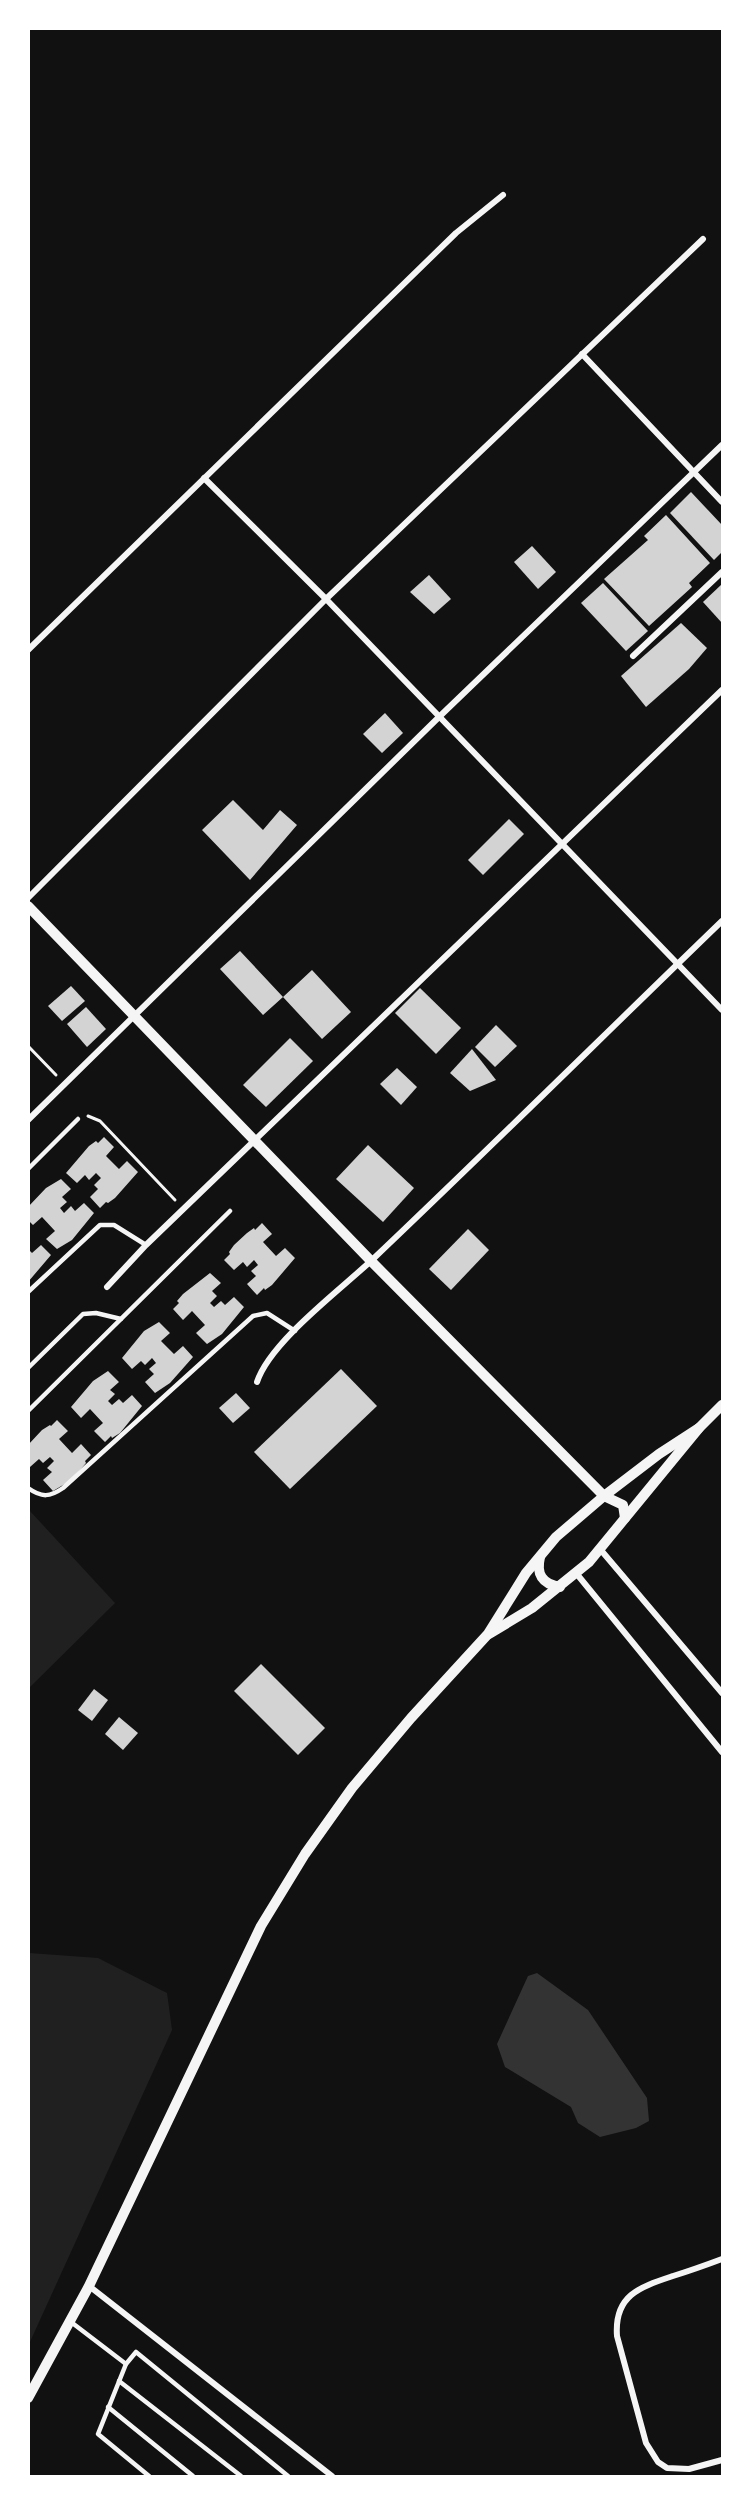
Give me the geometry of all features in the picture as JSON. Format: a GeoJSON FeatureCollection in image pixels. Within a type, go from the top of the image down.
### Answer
{"type":"FeatureCollection","features":[{"type":"Feature","properties":{"kind":"street"},"geometry":{"type":"LineString","coordinates":[[28,650],[456,232],[503,195]]}},
{"type":"Feature","properties":{"kind":"street"},"geometry":{"type":"LineString","coordinates":[[28,898],[326,599],[703,239]]}},
{"type":"Feature","properties":{"kind":"street"},"geometry":{"type":"LineString","coordinates":[[582,354],[723,502]]}},
{"type":"Feature","properties":{"kind":"street"},"geometry":{"type":"LineString","coordinates":[[28,1120],[440,717],[723,445]]}},
{"type":"Feature","properties":{"kind":"street"},"geometry":{"type":"LineString","coordinates":[[204,478],[326,599],[723,1010]]}},
{"type":"Feature","properties":{"kind":"street"},"geometry":{"type":"LineString","coordinates":[[633,656],[723,572]]}},
{"type":"Feature","properties":{"kind":"street"},"geometry":{"type":"LineString","coordinates":[[107,1287],[146,1245],[723,690]]}},
{"type":"Feature","properties":{"kind":"street"},"geometry":{"type":"LineString","coordinates":[[28,906],[371,1261],[604,1496],[622,1504],[625,1518]]}},
{"type":"Feature","properties":{"kind":"street"},"geometry":{"type":"LineString","coordinates":[[257,1382],[264,1365],[295,1330],[371,1261],[723,921]]}},
{"type":"Feature","properties":{"kind":"street"},"geometry":{"type":"LineString","coordinates":[[488,1634],[532,1608],[576,1573],[600,1549],[699,1428],[723,1405]]}},
{"type":"Feature","properties":{"kind":"street"},"geometry":{"type":"LineString","coordinates":[[28,2398],[89,2286],[261,1926],[299,1863],[352,1788],[411,1718],[488,1634],[509,1597],[556,1537],[604,1496],[659,1454],[699,1428]]}},
{"type":"Feature","properties":{"kind":"street"},"geometry":{"type":"LineString","coordinates":[[600,1549],[723,1693]]}},
{"type":"Feature","properties":{"kind":"street"},"geometry":{"type":"LineString","coordinates":[[540,1556],[538,1567],[544,1582],[549,1586],[560,1587]]}},
{"type":"Feature","properties":{"kind":"street"},"geometry":{"type":"LineString","coordinates":[[576,1573],[723,1752]]}},
{"type":"Feature","properties":{"kind":"street"},"geometry":{"type":"LineString","coordinates":[[723,2259],[638,2289],[622,2306],[616,2325],[646,2443],[658,2462],[667,2468],[689,2469],[723,2460]]}},
{"type":"Feature","properties":{"kind":"street"},"geometry":{"type":"LineString","coordinates":[[89,2286],[332,2476]]}},
{"type":"Feature","properties":{"kind":"lane"},"geometry":{"type":"LineString","coordinates":[[28,1169],[78,1119]]}},
{"type":"Feature","properties":{"kind":"lane"},"geometry":{"type":"LineString","coordinates":[[28,1411],[230,1211]]}},
{"type":"Feature","properties":{"kind":"lane"},"geometry":{"type":"LineString","coordinates":[[28,1292],[100,1225],[114,1225],[146,1245]]}},
{"type":"Feature","properties":{"kind":"lane"},"geometry":{"type":"LineString","coordinates":[[28,1368],[83,1314],[96,1313],[121,1319]]}},
{"type":"Feature","properties":{"kind":"lane"},"geometry":{"type":"LineString","coordinates":[[28,1488],[45,1496],[53,1495],[63,1488],[253,1316],[267,1313],[295,1330]]}},
{"type":"Feature","properties":{"kind":"lane"},"geometry":{"type":"LineString","coordinates":[[71,2322],[126,2364]]}},
{"type":"Feature","properties":{"kind":"lane"},"geometry":{"type":"LineString","coordinates":[[149,2476],[98,2434],[126,2364],[136,2352],[288,2476]]}},
{"type":"Feature","properties":{"kind":"lane"},"geometry":{"type":"LineString","coordinates":[[119,2381],[241,2476]]}},
{"type":"Feature","properties":{"kind":"lane"},"geometry":{"type":"LineString","coordinates":[[108,2408],[193,2476]]}},
{"type":"Feature","properties":{"kind":"path"},"geometry":{"type":"LineString","coordinates":[[28,1046],[65,1085]]}},
{"type":"Feature","properties":{"kind":"path"},"geometry":{"type":"LineString","coordinates":[[78,1119],[85,1115],[100,1121],[184,1210]]}},
{"type":"Feature","properties":{"kind":"shaded area"},"geometry":{"type":"Polygon","coordinates":[[[29,1510],[115,1603],[29,1688],[29,1510]]]}},
{"type":"Feature","properties":{"kind":"shaded area"},"geometry":{"type":"Polygon","coordinates":[[[29,1953],[98,1958],[167,1993],[172,2030],[29,2344],[29,1953]]]}},
{"type":"Feature","properties":{"kind":"shaded area"},"geometry":{"type":"Polygon","coordinates":[[[537,1973],[588,2010],[647,2098],[649,2121],[636,2128],[600,2137],[578,2123],[571,2107],[505,2067],[497,2044],[528,1976],[537,1973]]]}},
{"type":"Feature","properties":{"kind":"building"},"geometry":{"type":"Polygon","coordinates":[[[691,492],[722,525],[722,552],[714,560],[670,513],[691,492]]]}},
{"type":"Feature","properties":{"kind":"building"},"geometry":{"type":"Polygon","coordinates":[[[666,515],[710,563],[689,583],[692,587],[649,626],[604,579],[648,540],[644,536],[666,515]]]}},
{"type":"Feature","properties":{"kind":"building"},"geometry":{"type":"Polygon","coordinates":[[[532,546],[556,572],[538,589],[514,562],[532,546]]]}},
{"type":"Feature","properties":{"kind":"building"},"geometry":{"type":"Polygon","coordinates":[[[429,575],[451,599],[434,614],[410,592],[429,575]]]}},
{"type":"Feature","properties":{"kind":"building"},"geometry":{"type":"Polygon","coordinates":[[[603,583],[648,631],[626,651],[581,603],[603,583]]]}},
{"type":"Feature","properties":{"kind":"building"},"geometry":{"type":"Polygon","coordinates":[[[722,584],[722,623],[703,602],[722,584]]]}},
{"type":"Feature","properties":{"kind":"building"},"geometry":{"type":"Polygon","coordinates":[[[681,623],[707,648],[689,669],[646,707],[621,676],[681,623]]]}},
{"type":"Feature","properties":{"kind":"building"},"geometry":{"type":"Polygon","coordinates":[[[385,713],[403,733],[382,753],[363,734],[385,713]]]}},
{"type":"Feature","properties":{"kind":"building"},"geometry":{"type":"Polygon","coordinates":[[[233,800],[263,830],[280,810],[297,825],[250,880],[202,830],[233,800]]]}},
{"type":"Feature","properties":{"kind":"building"},"geometry":{"type":"Polygon","coordinates":[[[509,819],[524,834],[483,875],[468,860],[509,819]]]}},
{"type":"Feature","properties":{"kind":"building"},"geometry":{"type":"Polygon","coordinates":[[[240,951],[283,997],[263,1015],[220,969],[240,951]]]}},
{"type":"Feature","properties":{"kind":"building"},"geometry":{"type":"Polygon","coordinates":[[[312,970],[351,1012],[322,1039],[283,997],[312,970]]]}},
{"type":"Feature","properties":{"kind":"building"},"geometry":{"type":"Polygon","coordinates":[[[71,986],[85,1001],[62,1021],[48,1006],[71,986]]]}},
{"type":"Feature","properties":{"kind":"building"},"geometry":{"type":"Polygon","coordinates":[[[420,988],[461,1028],[436,1054],[395,1013],[420,988]]]}},
{"type":"Feature","properties":{"kind":"building"},"geometry":{"type":"Polygon","coordinates":[[[86,1007],[106,1029],[87,1047],[67,1024],[86,1007]]]}},
{"type":"Feature","properties":{"kind":"building"},"geometry":{"type":"Polygon","coordinates":[[[496,1025],[517,1046],[495,1067],[475,1047],[496,1025]]]}},
{"type":"Feature","properties":{"kind":"building"},"geometry":{"type":"Polygon","coordinates":[[[290,1038],[313,1061],[266,1107],[243,1085],[290,1038]]]}},
{"type":"Feature","properties":{"kind":"building"},"geometry":{"type":"Polygon","coordinates":[[[472,1049],[496,1080],[470,1091],[450,1073],[472,1049]]]}},
{"type":"Feature","properties":{"kind":"building"},"geometry":{"type":"Polygon","coordinates":[[[397,1068],[417,1087],[401,1105],[380,1084],[397,1068]]]}},
{"type":"Feature","properties":{"kind":"building"},"geometry":{"type":"Polygon","coordinates":[[[104,1137],[114,1147],[106,1156],[119,1169],[127,1161],[138,1172],[115,1198],[100,1208],[90,1197],[98,1189],[94,1185],[101,1178],[96,1173],[89,1180],[85,1175],[77,1183],[66,1173],[89,1146],[96,1141],[98,1143],[104,1137]]]}},
{"type":"Feature","properties":{"kind":"building"},"geometry":{"type":"Polygon","coordinates":[[[368,1145],[414,1188],[383,1222],[336,1179],[368,1145]]]}},
{"type":"Feature","properties":{"kind":"building"},"geometry":{"type":"Polygon","coordinates":[[[61,1179],[71,1189],[62,1197],[67,1202],[60,1208],[64,1213],[71,1206],[75,1211],[84,1203],[94,1213],[72,1240],[57,1249],[46,1239],[55,1231],[42,1217],[33,1225],[28,1220],[28,1207],[46,1188],[61,1179]]]}},
{"type":"Feature","properties":{"kind":"building"},"geometry":{"type":"Polygon","coordinates":[[[262,1223],[272,1234],[263,1242],[276,1256],[285,1248],[295,1258],[272,1285],[265,1290],[264,1288],[257,1295],[247,1284],[256,1276],[251,1271],[258,1265],[254,1260],[247,1267],[243,1262],[234,1270],[224,1260],[234,1245],[262,1223]]]}},
{"type":"Feature","properties":{"kind":"building"},"geometry":{"type":"Polygon","coordinates":[[[468,1229],[489,1250],[451,1290],[429,1269],[468,1229]]]}},
{"type":"Feature","properties":{"kind":"building"},"geometry":{"type":"Polygon","coordinates":[[[41,1245],[51,1255],[28,1282],[28,1249],[32,1253],[41,1245]]]}},
{"type":"Feature","properties":{"kind":"building"},"geometry":{"type":"Polygon","coordinates":[[[210,1273],[221,1283],[212,1291],[217,1296],[210,1303],[214,1307],[221,1301],[225,1305],[234,1297],[244,1307],[222,1334],[207,1344],[196,1333],[205,1325],[192,1311],[183,1320],[173,1309],[183,1294],[210,1273]]]}},
{"type":"Feature","properties":{"kind":"building"},"geometry":{"type":"Polygon","coordinates":[[[159,1322],[170,1333],[161,1341],[174,1354],[183,1346],[193,1357],[170,1383],[155,1393],[145,1382],[154,1374],[149,1369],[156,1363],[152,1358],[145,1365],[141,1361],[132,1369],[122,1358],[144,1331],[159,1322]]]}},
{"type":"Feature","properties":{"kind":"building"},"geometry":{"type":"Polygon","coordinates":[[[341,1369],[377,1406],[290,1489],[254,1452],[341,1369]]]}},
{"type":"Feature","properties":{"kind":"building"},"geometry":{"type":"Polygon","coordinates":[[[108,1371],[119,1382],[110,1390],[115,1394],[108,1401],[112,1405],[119,1399],[123,1403],[132,1395],[142,1406],[120,1433],[112,1438],[111,1436],[105,1442],[94,1431],[103,1423],[90,1409],[81,1418],[71,1407],[93,1381],[108,1371]]]}},
{"type":"Feature","properties":{"kind":"building"},"geometry":{"type":"Polygon","coordinates":[[[236,1393],[250,1408],[233,1423],[219,1408],[236,1393]]]}},
{"type":"Feature","properties":{"kind":"building"},"geometry":{"type":"Polygon","coordinates":[[[57,1420],[68,1431],[59,1439],[72,1453],[81,1444],[91,1455],[68,1482],[53,1491],[43,1480],[52,1472],[47,1468],[54,1461],[50,1457],[43,1463],[39,1459],[30,1467],[28,1445],[42,1430],[57,1420]]]}},
{"type":"Feature","properties":{"kind":"building"},"geometry":{"type":"Polygon","coordinates":[[[261,1664],[325,1728],[298,1755],[234,1691],[261,1664]]]}},
{"type":"Feature","properties":{"kind":"building"},"geometry":{"type":"Polygon","coordinates":[[[94,1689],[108,1700],[92,1721],[78,1710],[94,1689]]]}},
{"type":"Feature","properties":{"kind":"building"},"geometry":{"type":"Polygon","coordinates":[[[119,1717],[138,1733],[123,1750],[105,1734],[119,1717]]]}}]}
